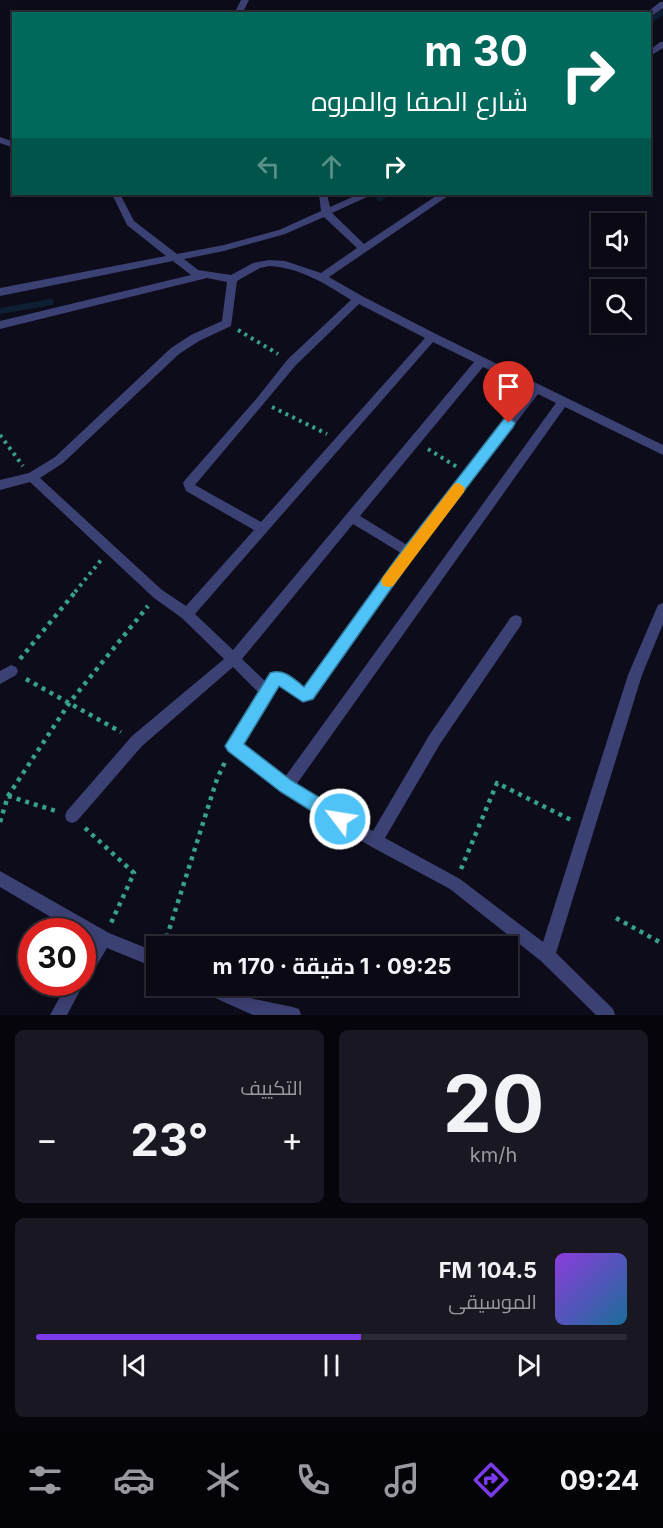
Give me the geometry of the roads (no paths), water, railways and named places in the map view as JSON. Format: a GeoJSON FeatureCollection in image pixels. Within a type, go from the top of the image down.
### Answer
{"type":"FeatureCollection","features":[{"type":"Feature","properties":{"kind":"street"},"geometry":{"type":"LineString","coordinates":[[651,53],[663,44]]}},
{"type":"Feature","properties":{"kind":"street"},"geometry":{"type":"LineString","coordinates":[[116,195],[130,223],[190,270],[203,276],[231,279],[257,265],[269,263],[285,264],[322,277],[358,299],[481,362],[663,450]]}},
{"type":"Feature","properties":{"kind":"street"},"geometry":{"type":"LineString","coordinates":[[323,195],[326,213],[364,249]]}},
{"type":"Feature","properties":{"kind":"street"},"geometry":{"type":"LineString","coordinates":[[0,292],[176,259],[282,232],[364,195]]}},
{"type":"Feature","properties":{"kind":"street"},"geometry":{"type":"LineString","coordinates":[[322,277],[444,195]]}},
{"type":"Feature","properties":{"kind":"street"},"geometry":{"type":"LineString","coordinates":[[0,325],[203,276]]}},
{"type":"Feature","properties":{"kind":"street"},"geometry":{"type":"LineString","coordinates":[[0,485],[32,477],[59,460],[175,351],[195,338],[227,323],[231,279]]}},
{"type":"Feature","properties":{"kind":"street"},"geometry":{"type":"LineString","coordinates":[[261,528],[188,486],[292,362],[358,299]]}},
{"type":"Feature","properties":{"kind":"street"},"geometry":{"type":"LineString","coordinates":[[187,614],[432,337]]}},
{"type":"Feature","properties":{"kind":"street"},"geometry":{"type":"LineString","coordinates":[[72,816],[137,741],[234,658],[481,362]]}},
{"type":"Feature","properties":{"kind":"street"},"geometry":{"type":"LineString","coordinates":[[535,389],[409,552],[308,694],[303,695],[277,678],[233,746],[286,787],[375,841],[455,884],[548,956],[607,1015]]}},
{"type":"Feature","properties":{"kind":"street"},"geometry":{"type":"LineString","coordinates":[[286,787],[563,402]]}},
{"type":"Feature","properties":{"kind":"street"},"geometry":{"type":"LineString","coordinates":[[32,477],[158,594],[187,614],[267,692]]}},
{"type":"Feature","properties":{"kind":"street"},"geometry":{"type":"LineString","coordinates":[[352,517],[409,552]]}},
{"type":"Feature","properties":{"kind":"street"},"geometry":{"type":"LineString","coordinates":[[548,956],[635,675],[663,609]]}},
{"type":"Feature","properties":{"kind":"street"},"geometry":{"type":"LineString","coordinates":[[375,841],[435,739],[516,621]]}},
{"type":"Feature","properties":{"kind":"street"},"geometry":{"type":"LineString","coordinates":[[0,879],[104,939],[146,956]]}},
{"type":"Feature","properties":{"kind":"street"},"geometry":{"type":"LineString","coordinates":[[96,952],[104,939]]}},
{"type":"Feature","properties":{"kind":"street"},"geometry":{"type":"LineString","coordinates":[[58,1015],[69,996]]}},
{"type":"Feature","properties":{"kind":"street"},"geometry":{"type":"LineString","coordinates":[[229,996],[253,1007],[293,1015]]}},
{"type":"Feature","properties":{"kind":"waterway"},"geometry":{"type":"LineString","coordinates":[[651,20],[663,12]]}},
{"type":"Feature","properties":{"kind":"waterway"},"geometry":{"type":"LineString","coordinates":[[379,199],[386,195]]}},
{"type":"Feature","properties":{"kind":"waterway"},"geometry":{"type":"LineString","coordinates":[[0,311],[51,302]]}}]}
